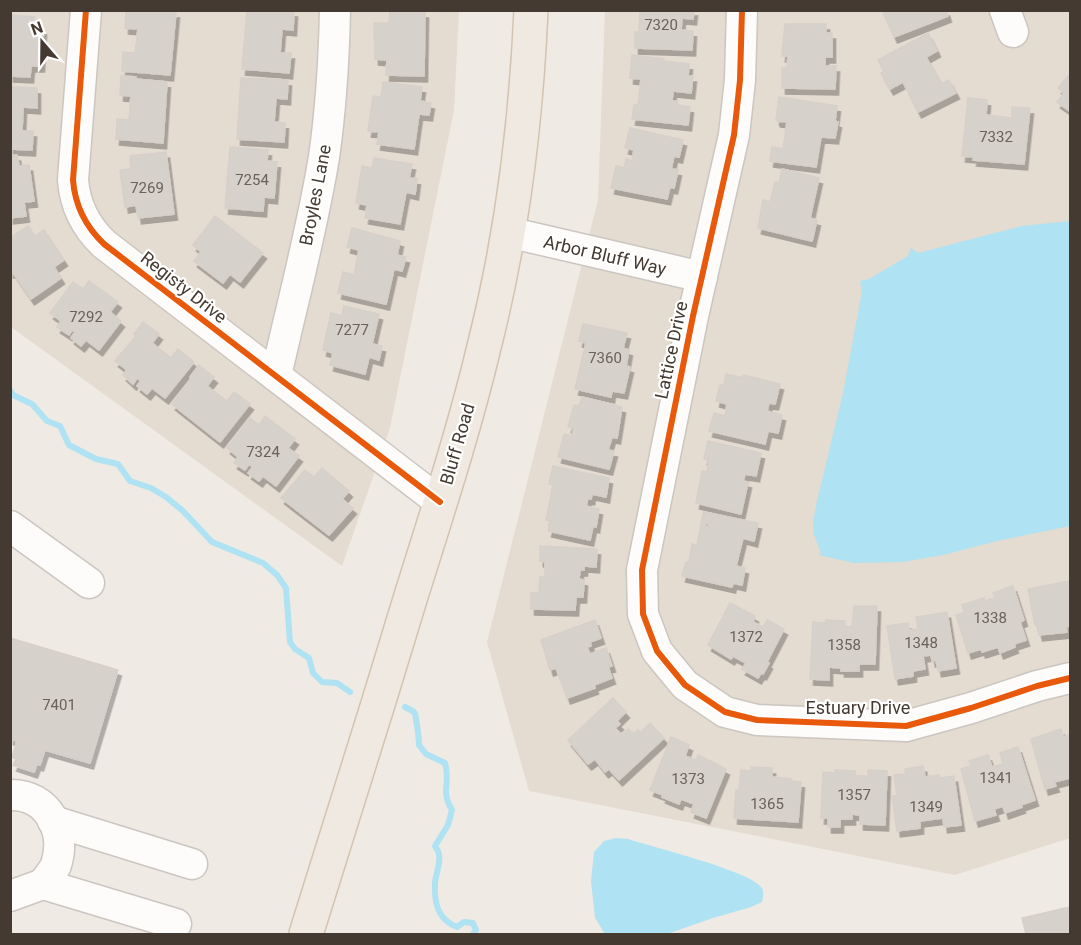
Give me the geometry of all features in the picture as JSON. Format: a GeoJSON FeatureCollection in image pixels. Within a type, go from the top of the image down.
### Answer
{"type":"FeatureCollection","features":[{"type":"Feature","properties":{"kind":"main road","name":"Bluff Road"},"geometry":{"type":"LineString","coordinates":[[306,934],[440,502],[484,350],[508,232],[525,106],[531,10]]}},
{"type":"Feature","properties":{"kind":"street","name":"Registy Drive"},"geometry":{"type":"LineString","coordinates":[[86,10],[72,180],[76,202],[84,221],[104,244],[440,502]]}},
{"type":"Feature","properties":{"kind":"street","name":"Broyles Lane"},"geometry":{"type":"LineString","coordinates":[[276,376],[321,170],[333,71],[335,10]]}},
{"type":"Feature","properties":{"kind":"street","name":"Lattice Drive"},"geometry":{"type":"LineString","coordinates":[[685,685],[657,651],[653,641],[643,614],[642,570],[702,277],[734,135],[740,80],[742,10]]}},
{"type":"Feature","properties":{"kind":"street","name":"Arbor Bluff Way"},"geometry":{"type":"LineString","coordinates":[[508,232],[702,277]]}},
{"type":"Feature","properties":{"kind":"street"},"geometry":{"type":"LineString","coordinates":[[14,535],[88,583]]}},
{"type":"Feature","properties":{"kind":"street","name":"Estuary Drive"},"geometry":{"type":"LineString","coordinates":[[685,685],[725,712],[757,720],[906,726],[1037,686],[1071,678]]}},
{"type":"Feature","properties":{"kind":"street"},"geometry":{"type":"LineString","coordinates":[[10,795],[39,801],[51,815],[59,849],[55,866],[43,884]]}},
{"type":"Feature","properties":{"kind":"street"},"geometry":{"type":"LineString","coordinates":[[53,821],[192,864]]}},
{"type":"Feature","properties":{"kind":"street"},"geometry":{"type":"LineString","coordinates":[[11,894],[43,884],[176,924]]}},
{"type":"Feature","properties":{"kind":"shaded area"},"geometry":{"type":"Polygon","coordinates":[[[11,11],[459,11],[454,110],[390,428],[342,566],[11,327],[11,11]]]}},
{"type":"Feature","properties":{"kind":"shaded area"},"geometry":{"type":"Polygon","coordinates":[[[605,11],[1070,11],[1070,838],[955,875],[529,791],[487,642],[598,200],[605,11]]]}},
{"type":"Feature","properties":{"kind":"water"},"geometry":{"type":"Polygon","coordinates":[[[1070,221],[1070,526],[903,562],[854,563],[819,555],[821,553],[814,535],[813,524],[843,393],[862,291],[860,281],[869,279],[908,256],[911,248],[918,253],[1022,226],[1070,221]]]}},
{"type":"Feature","properties":{"kind":"water"},"geometry":{"type":"Polygon","coordinates":[[[616,838],[628,839],[740,874],[762,888],[762,902],[667,934],[605,934],[595,918],[591,881],[594,852],[604,841],[616,838]]]}},
{"type":"Feature","properties":{"kind":"building"},"geometry":{"type":"Polygon","coordinates":[[[126,10],[176,12],[170,75],[122,71],[123,52],[135,53],[138,29],[125,28],[126,10]]]}},
{"type":"Feature","properties":{"kind":"building"},"geometry":{"type":"Polygon","coordinates":[[[247,10],[294,11],[293,30],[282,29],[280,53],[291,53],[289,73],[242,69],[247,10]]]}},
{"type":"Feature","properties":{"kind":"building"},"geometry":{"type":"Polygon","coordinates":[[[390,10],[425,12],[424,76],[386,75],[387,60],[375,59],[374,23],[389,23],[390,10]]]}},
{"type":"Feature","properties":{"kind":"building"},"geometry":{"type":"Polygon","coordinates":[[[640,10],[694,10],[693,19],[682,18],[681,30],[693,31],[692,50],[635,48],[635,32],[639,32],[640,10]]]}},
{"type":"Feature","properties":{"kind":"building"},"geometry":{"type":"Polygon","coordinates":[[[882,10],[946,10],[948,16],[894,37],[882,10]]]}},
{"type":"Feature","properties":{"kind":"building"},"geometry":{"type":"Polygon","coordinates":[[[10,15],[35,17],[34,29],[43,29],[41,66],[31,66],[30,77],[10,76],[10,15]]]}},
{"type":"Feature","properties":{"kind":"building"},"geometry":{"type":"Polygon","coordinates":[[[785,24],[826,24],[826,33],[832,33],[832,57],[825,57],[825,66],[836,66],[835,89],[782,88],[782,68],[787,68],[788,56],[782,56],[785,24]]]}},
{"type":"Feature","properties":{"kind":"building"},"geometry":{"type":"Polygon","coordinates":[[[928,33],[937,51],[926,57],[941,84],[949,80],[956,93],[918,112],[903,82],[890,89],[881,73],[884,71],[878,60],[928,33]]]}},
{"type":"Feature","properties":{"kind":"building"},"geometry":{"type":"Polygon","coordinates":[[[632,55],[689,64],[688,76],[693,76],[691,93],[673,91],[672,101],[678,101],[677,105],[690,107],[688,125],[632,119],[634,105],[638,105],[641,79],[630,78],[632,55]]]}},
{"type":"Feature","properties":{"kind":"building"},"geometry":{"type":"Polygon","coordinates":[[[1070,74],[1070,111],[1057,102],[1064,93],[1058,88],[1070,74]]]}},
{"type":"Feature","properties":{"kind":"building"},"geometry":{"type":"Polygon","coordinates":[[[121,76],[167,82],[163,143],[116,139],[117,119],[129,120],[131,96],[120,95],[121,76]]]}},
{"type":"Feature","properties":{"kind":"building"},"geometry":{"type":"Polygon","coordinates":[[[241,78],[288,80],[287,99],[276,98],[274,122],[285,123],[284,142],[237,139],[241,78]]]}},
{"type":"Feature","properties":{"kind":"building"},"geometry":{"type":"Polygon","coordinates":[[[383,82],[422,87],[420,101],[431,103],[429,115],[419,114],[414,149],[377,144],[379,132],[368,131],[373,96],[381,97],[383,82]]]}},
{"type":"Feature","properties":{"kind":"building"},"geometry":{"type":"Polygon","coordinates":[[[10,87],[37,88],[37,108],[23,107],[22,131],[33,131],[32,150],[10,149],[10,87]]]}},
{"type":"Feature","properties":{"kind":"building"},"geometry":{"type":"Polygon","coordinates":[[[779,97],[837,106],[835,121],[838,122],[835,138],[821,137],[816,167],[770,161],[772,147],[783,149],[787,122],[776,119],[779,97]]]}},
{"type":"Feature","properties":{"kind":"building"},"geometry":{"type":"Polygon","coordinates":[[[968,98],[987,100],[986,115],[1012,118],[1012,107],[1030,108],[1024,164],[973,160],[974,157],[962,156],[968,98]]]}},
{"type":"Feature","properties":{"kind":"building"},"geometry":{"type":"Polygon","coordinates":[[[630,128],[683,140],[679,157],[674,156],[671,169],[678,170],[674,188],[670,187],[667,199],[611,188],[616,166],[624,168],[626,159],[632,161],[634,150],[625,148],[630,128]]]}},
{"type":"Feature","properties":{"kind":"building"},"geometry":{"type":"Polygon","coordinates":[[[230,147],[268,150],[267,161],[277,162],[274,198],[264,197],[263,211],[225,208],[230,147]]]}},
{"type":"Feature","properties":{"kind":"building"},"geometry":{"type":"Polygon","coordinates":[[[166,152],[174,214],[138,218],[136,205],[125,207],[120,170],[131,169],[130,156],[166,152]]]}},
{"type":"Feature","properties":{"kind":"building"},"geometry":{"type":"Polygon","coordinates":[[[17,155],[19,166],[29,165],[34,201],[24,202],[26,216],[10,218],[10,156],[17,155]]]}},
{"type":"Feature","properties":{"kind":"building"},"geometry":{"type":"Polygon","coordinates":[[[374,158],[412,164],[409,178],[417,179],[415,194],[406,192],[400,224],[365,218],[367,205],[356,203],[362,166],[372,168],[374,158]]]}},
{"type":"Feature","properties":{"kind":"building"},"geometry":{"type":"Polygon","coordinates":[[[782,169],[819,178],[810,218],[817,220],[812,241],[758,228],[763,200],[770,202],[775,182],[779,183],[782,169]]]}},
{"type":"Feature","properties":{"kind":"building"},"geometry":{"type":"Polygon","coordinates":[[[215,216],[263,253],[240,282],[230,274],[223,283],[194,261],[201,252],[193,245],[215,216]]]}},
{"type":"Feature","properties":{"kind":"building"},"geometry":{"type":"Polygon","coordinates":[[[28,226],[35,236],[44,230],[64,260],[54,267],[61,278],[31,299],[12,271],[10,272],[10,238],[28,226]]]}},
{"type":"Feature","properties":{"kind":"building"},"geometry":{"type":"Polygon","coordinates":[[[352,228],[400,241],[397,255],[406,257],[402,271],[394,269],[386,304],[338,293],[343,272],[354,275],[359,250],[347,247],[352,228]]]}},
{"type":"Feature","properties":{"kind":"building"},"geometry":{"type":"Polygon","coordinates":[[[89,281],[118,302],[110,312],[121,321],[99,350],[86,340],[81,346],[71,338],[75,332],[72,330],[69,335],[57,327],[61,321],[50,313],[73,282],[83,289],[89,281]]]}},
{"type":"Feature","properties":{"kind":"building"},"geometry":{"type":"Polygon","coordinates":[[[344,306],[379,314],[372,344],[382,346],[379,360],[369,357],[365,374],[330,365],[333,353],[323,350],[331,313],[342,316],[344,306]]]}},
{"type":"Feature","properties":{"kind":"building"},"geometry":{"type":"Polygon","coordinates":[[[143,322],[159,334],[152,343],[171,358],[178,349],[194,362],[165,398],[152,388],[147,394],[137,386],[141,381],[137,378],[133,384],[123,375],[127,370],[115,361],[136,336],[134,334],[143,322]]]}},
{"type":"Feature","properties":{"kind":"building"},"geometry":{"type":"Polygon","coordinates":[[[583,324],[627,333],[623,348],[629,350],[626,366],[630,367],[624,393],[612,391],[611,397],[575,389],[586,343],[579,341],[583,324]]]}},
{"type":"Feature","properties":{"kind":"building"},"geometry":{"type":"Polygon","coordinates":[[[199,365],[214,377],[207,386],[227,401],[234,392],[250,404],[220,442],[172,404],[199,365]]]}},
{"type":"Feature","properties":{"kind":"building"},"geometry":{"type":"Polygon","coordinates":[[[726,374],[743,378],[743,375],[780,384],[775,404],[769,403],[767,411],[782,415],[778,433],[768,431],[765,444],[709,431],[714,413],[725,416],[727,404],[716,401],[720,385],[724,385],[726,374]]]}},
{"type":"Feature","properties":{"kind":"building"},"geometry":{"type":"Polygon","coordinates":[[[582,397],[622,407],[617,438],[612,437],[608,450],[614,451],[609,469],[558,457],[564,434],[572,436],[574,428],[568,427],[574,405],[579,406],[582,397]]]}},
{"type":"Feature","properties":{"kind":"building"},"geometry":{"type":"Polygon","coordinates":[[[265,416],[295,439],[288,448],[299,456],[276,486],[263,476],[259,481],[248,473],[253,467],[249,464],[245,470],[234,463],[238,457],[227,448],[250,418],[259,425],[265,416]]]}},
{"type":"Feature","properties":{"kind":"building"},"geometry":{"type":"Polygon","coordinates":[[[708,441],[761,453],[756,476],[745,474],[743,481],[748,482],[741,514],[696,503],[702,471],[707,472],[709,460],[704,459],[708,441]]]}},
{"type":"Feature","properties":{"kind":"building"},"geometry":{"type":"Polygon","coordinates":[[[553,466],[609,478],[606,497],[592,494],[591,499],[588,498],[586,506],[599,509],[596,527],[593,526],[590,540],[548,531],[551,521],[546,520],[553,485],[549,484],[553,466]]]}},
{"type":"Feature","properties":{"kind":"building"},"geometry":{"type":"Polygon","coordinates":[[[322,468],[349,491],[342,499],[353,508],[329,535],[281,498],[305,470],[314,477],[322,468]]]}},
{"type":"Feature","properties":{"kind":"building"},"geometry":{"type":"Polygon","coordinates":[[[704,512],[758,523],[754,541],[743,538],[736,566],[745,568],[742,585],[733,583],[732,587],[682,576],[686,562],[689,562],[692,544],[697,545],[701,525],[708,527],[709,524],[701,523],[704,512]]]}},
{"type":"Feature","properties":{"kind":"building"},"geometry":{"type":"Polygon","coordinates":[[[540,546],[597,549],[596,567],[584,566],[584,570],[580,570],[579,579],[584,580],[583,597],[576,597],[575,610],[531,609],[531,593],[539,593],[540,577],[545,577],[545,562],[540,561],[540,546]]]}},
{"type":"Feature","properties":{"kind":"building"},"geometry":{"type":"Polygon","coordinates":[[[1070,581],[1070,626],[1066,627],[1067,632],[1039,635],[1028,589],[1070,581]]]}},
{"type":"Feature","properties":{"kind":"building"},"geometry":{"type":"Polygon","coordinates":[[[1013,586],[1024,620],[1020,622],[1026,640],[1000,653],[998,647],[968,653],[956,615],[964,613],[962,605],[984,598],[985,601],[995,598],[993,593],[1013,586]]]}},
{"type":"Feature","properties":{"kind":"building"},"geometry":{"type":"Polygon","coordinates":[[[730,603],[755,616],[753,622],[763,627],[767,620],[784,629],[767,662],[769,663],[758,678],[742,669],[746,663],[733,656],[731,659],[708,645],[730,603]]]}},
{"type":"Feature","properties":{"kind":"building"},"geometry":{"type":"Polygon","coordinates":[[[854,606],[877,606],[875,664],[859,664],[859,671],[841,671],[841,668],[829,667],[829,680],[810,679],[813,622],[845,621],[844,626],[852,627],[854,606]]]}},
{"type":"Feature","properties":{"kind":"building"},"geometry":{"type":"Polygon","coordinates":[[[947,612],[956,668],[938,671],[936,660],[932,661],[931,655],[923,656],[925,669],[913,671],[913,676],[895,679],[887,626],[908,623],[909,630],[918,629],[916,617],[947,612]]]}},
{"type":"Feature","properties":{"kind":"building"},"geometry":{"type":"Polygon","coordinates":[[[595,620],[601,638],[590,642],[591,646],[587,647],[590,654],[606,648],[612,666],[608,667],[612,678],[594,685],[595,688],[567,698],[556,668],[550,670],[541,640],[595,620]]]}},
{"type":"Feature","properties":{"kind":"building"},"geometry":{"type":"Polygon","coordinates":[[[10,638],[118,670],[90,763],[45,750],[40,765],[37,764],[34,772],[13,765],[16,759],[12,757],[17,741],[10,739],[10,638]]]}},
{"type":"Feature","properties":{"kind":"building"},"geometry":{"type":"Polygon","coordinates":[[[613,698],[626,712],[617,721],[620,724],[615,728],[622,735],[628,729],[634,734],[638,730],[640,733],[650,723],[664,738],[619,780],[609,769],[605,772],[595,759],[588,764],[568,740],[613,698]]]}},
{"type":"Feature","properties":{"kind":"building"},"geometry":{"type":"Polygon","coordinates":[[[1061,729],[1063,737],[1070,735],[1070,778],[1054,782],[1056,786],[1045,789],[1031,739],[1061,729]]]}},
{"type":"Feature","properties":{"kind":"building"},"geometry":{"type":"Polygon","coordinates":[[[671,737],[689,745],[685,756],[696,760],[698,755],[726,769],[706,818],[691,812],[694,804],[681,799],[679,804],[650,790],[671,737]]]}},
{"type":"Feature","properties":{"kind":"building"},"geometry":{"type":"Polygon","coordinates":[[[1018,747],[1035,800],[1005,813],[1003,806],[994,809],[996,815],[975,821],[961,769],[971,766],[969,761],[988,755],[992,767],[1003,764],[1000,753],[1018,747]]]}},
{"type":"Feature","properties":{"kind":"building"},"geometry":{"type":"Polygon","coordinates":[[[923,766],[925,777],[954,776],[961,825],[944,827],[943,818],[920,821],[920,828],[897,831],[892,796],[897,796],[894,775],[906,774],[905,769],[923,766]]]}},
{"type":"Feature","properties":{"kind":"building"},"geometry":{"type":"Polygon","coordinates":[[[751,767],[772,768],[772,777],[801,782],[798,822],[734,818],[736,790],[739,790],[741,770],[751,771],[751,767]]]}},
{"type":"Feature","properties":{"kind":"building"},"geometry":{"type":"Polygon","coordinates":[[[835,770],[855,771],[855,776],[868,776],[868,770],[887,771],[885,825],[860,824],[860,815],[852,814],[852,819],[840,819],[840,827],[828,827],[828,818],[821,818],[823,772],[835,773],[835,770]]]}},
{"type":"Feature","properties":{"kind":"building"},"geometry":{"type":"Polygon","coordinates":[[[1070,907],[1070,934],[1026,934],[1022,918],[1070,907]]]}},
{"type":"Feature","properties":{"kind":"waterway"},"geometry":{"type":"LineString","coordinates":[[10,390],[13,395],[32,404],[47,421],[60,426],[69,445],[96,459],[118,464],[130,481],[151,488],[166,497],[183,511],[212,542],[263,563],[277,575],[286,588],[290,642],[295,649],[309,658],[313,673],[322,682],[337,683],[350,692]]}},
{"type":"Feature","properties":{"kind":"waterway"},"geometry":{"type":"LineString","coordinates":[[405,707],[415,714],[419,745],[426,754],[445,763],[447,770],[446,792],[452,810],[448,825],[435,846],[439,858],[435,884],[438,910],[445,920],[457,927],[464,922],[473,923],[476,930],[473,934]]}},
{"type":"Feature","properties":{"kind":"cycle path"},"geometry":{"type":"LineString","coordinates":[[86,10],[73,180],[79,207],[91,230],[104,244],[440,502]]}},
{"type":"Feature","properties":{"kind":"cycle path"},"geometry":{"type":"LineString","coordinates":[[742,10],[740,80],[734,135],[693,316],[642,570],[643,614],[657,651],[685,685],[725,712],[757,720],[906,726],[1070,678]]}}]}
